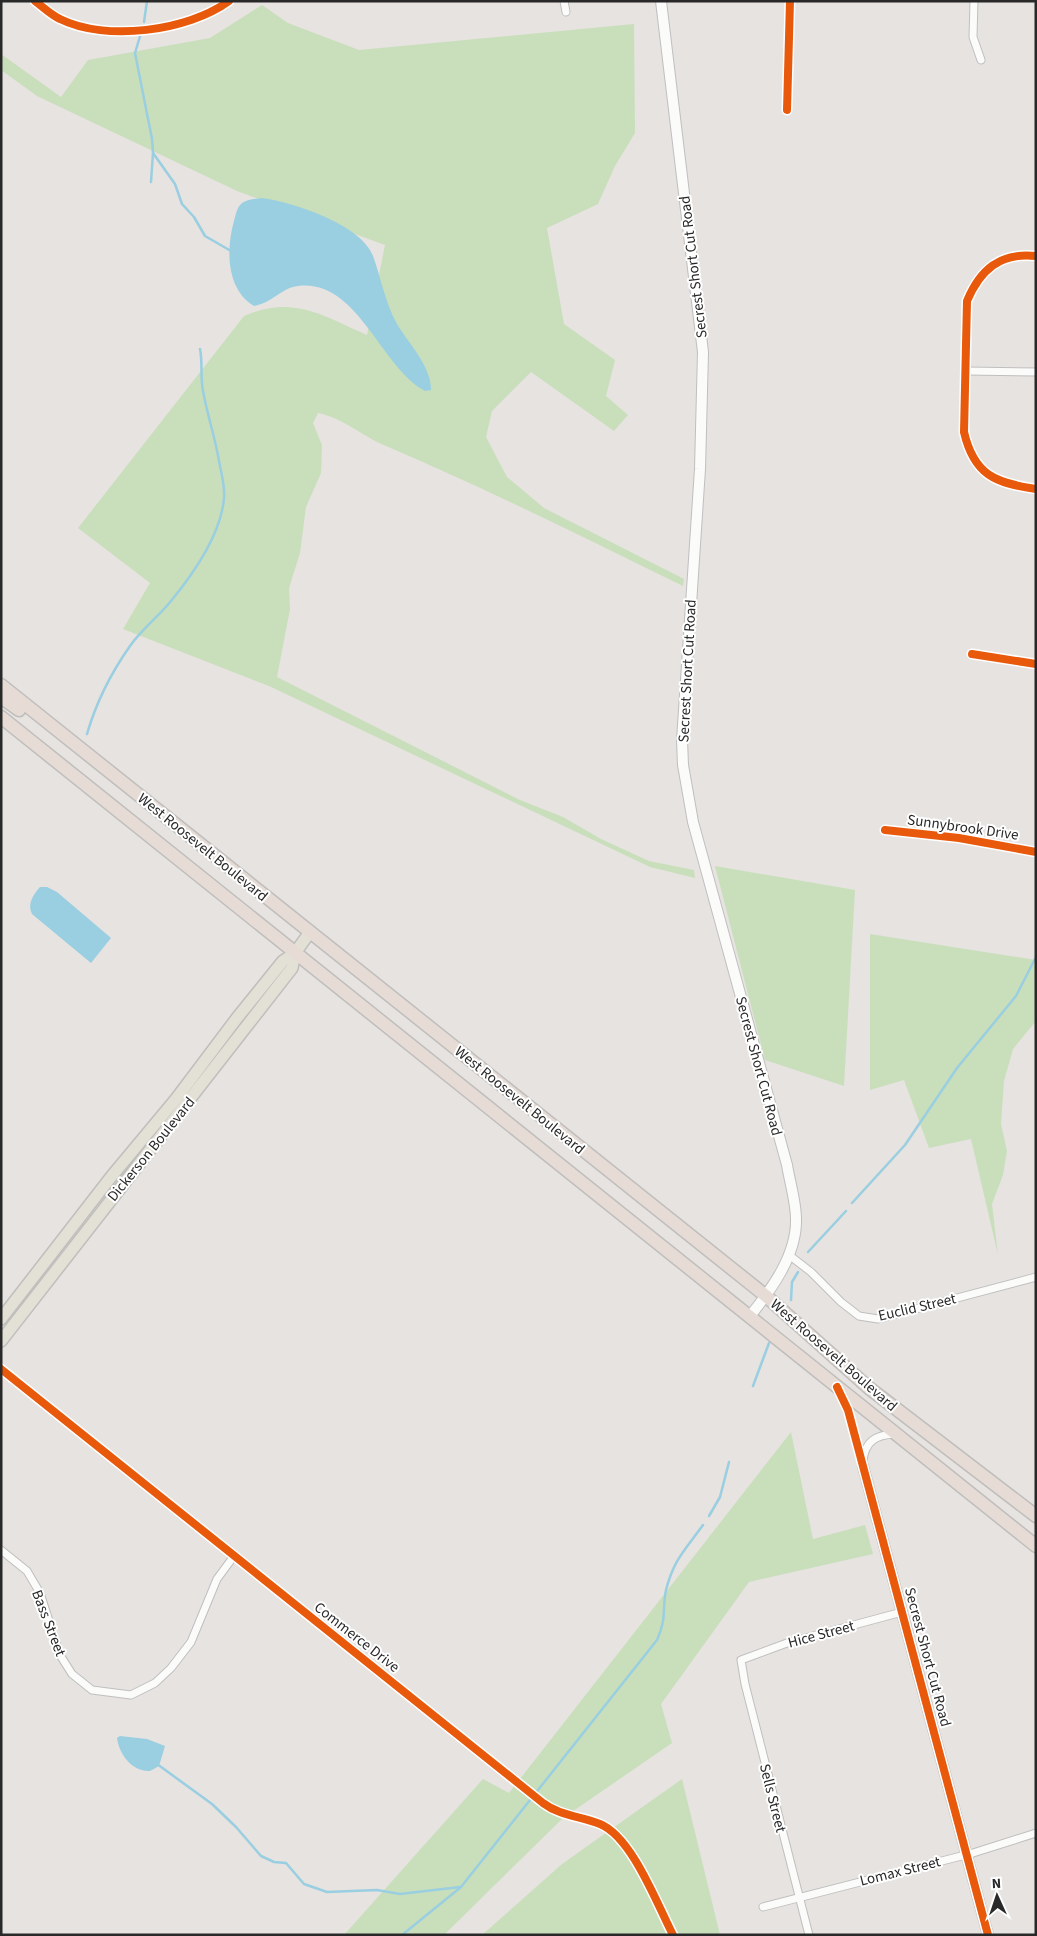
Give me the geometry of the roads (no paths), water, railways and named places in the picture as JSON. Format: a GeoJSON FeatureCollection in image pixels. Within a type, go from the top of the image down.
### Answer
{"type":"FeatureCollection","features":[{"type":"Feature","properties":{"kind":"highway","name":"West Roosevelt Boulevard"},"geometry":{"type":"LineString","coordinates":[[1,685],[766,1296],[869,1388],[1036,1516]]}},
{"type":"Feature","properties":{"kind":"highway"},"geometry":{"type":"LineString","coordinates":[[1,697],[70,741]]}},
{"type":"Feature","properties":{"kind":"highway","name":"West Roosevelt Boulevard"},"geometry":{"type":"LineString","coordinates":[[1,717],[1036,1546]]}},
{"type":"Feature","properties":{"kind":"main road","name":"Secrest Short Cut Road"},"geometry":{"type":"LineString","coordinates":[[662,1],[703,352],[700,469],[682,740],[683,765],[693,822],[787,1165],[796,1220],[789,1255],[766,1296],[750,1316]]}},
{"type":"Feature","properties":{"kind":"main road","name":"Dickerson Boulevard"},"geometry":{"type":"LineString","coordinates":[[1,1319],[283,961],[295,953],[310,932]]}},
{"type":"Feature","properties":{"kind":"main road","name":"Dickerson Boulevard"},"geometry":{"type":"LineString","coordinates":[[1,1341],[292,968],[295,953]]}},
{"type":"Feature","properties":{"kind":"main road"},"geometry":{"type":"LineString","coordinates":[[150,1149],[155,1138],[177,1106],[176,1099]]}},
{"type":"Feature","properties":{"kind":"main road","name":"Secrest Short Cut Road"},"geometry":{"type":"LineString","coordinates":[[863,1466],[988,1935]]}},
{"type":"Feature","properties":{"kind":"street"},"geometry":{"type":"LineString","coordinates":[[35,1],[60,19],[105,31],[168,26],[198,19],[229,1]]}},
{"type":"Feature","properties":{"kind":"street"},"geometry":{"type":"LineString","coordinates":[[564,1],[566,12]]}},
{"type":"Feature","properties":{"kind":"street"},"geometry":{"type":"LineString","coordinates":[[788,110],[790,1]]}},
{"type":"Feature","properties":{"kind":"street"},"geometry":{"type":"LineString","coordinates":[[974,1],[973,37],[980,60]]}},
{"type":"Feature","properties":{"kind":"street"},"geometry":{"type":"LineString","coordinates":[[1036,256],[1026,255],[1006,258],[989,268],[975,282],[967,301],[964,432],[969,452],[983,470],[998,481],[1036,489]]}},
{"type":"Feature","properties":{"kind":"street"},"geometry":{"type":"LineString","coordinates":[[966,370],[1036,372]]}},
{"type":"Feature","properties":{"kind":"street"},"geometry":{"type":"LineString","coordinates":[[972,654],[1036,664]]}},
{"type":"Feature","properties":{"kind":"street","name":"Sunnybrook Drive"},"geometry":{"type":"LineString","coordinates":[[885,830],[959,838],[1036,852]]}},
{"type":"Feature","properties":{"kind":"street","name":"Euclid Street"},"geometry":{"type":"LineString","coordinates":[[789,1255],[811,1272],[841,1302],[859,1316],[878,1319],[1036,1277]]}},
{"type":"Feature","properties":{"kind":"street","name":"Commerce Drive"},"geometry":{"type":"LineString","coordinates":[[1,1369],[542,1803],[553,1811],[600,1824],[614,1832],[637,1866],[672,1935]]}},
{"type":"Feature","properties":{"kind":"street","name":"Secrest Short Cut Road"},"geometry":{"type":"LineString","coordinates":[[837,1387],[848,1410],[863,1466]]}},
{"type":"Feature","properties":{"kind":"street","name":"Secrest Short Cut Road"},"geometry":{"type":"LineString","coordinates":[[863,1466],[864,1450],[870,1441],[880,1435],[894,1434]]}},
{"type":"Feature","properties":{"kind":"street","name":"Bass Street"},"geometry":{"type":"LineString","coordinates":[[1,1550],[27,1571],[40,1593],[60,1655],[72,1674],[92,1690],[131,1695],[155,1684],[171,1668],[191,1642],[217,1578],[234,1556]]}},
{"type":"Feature","properties":{"kind":"street","name":"Hice Street"},"geometry":{"type":"LineString","coordinates":[[741,1660],[786,1643],[902,1612]]}},
{"type":"Feature","properties":{"kind":"street","name":"Sells Street"},"geometry":{"type":"LineString","coordinates":[[741,1660],[744,1684],[809,1935]]}},
{"type":"Feature","properties":{"kind":"street","name":"Lomax Street"},"geometry":{"type":"LineString","coordinates":[[763,1907],[965,1854],[1036,1833]]}},
{"type":"Feature","properties":{"kind":"water"},"geometry":{"type":"Polygon","coordinates":[[[262,198],[290,204],[324,216],[355,234],[366,244],[373,256],[393,316],[423,364],[430,381],[431,390],[425,391],[409,379],[353,310],[337,296],[319,288],[298,286],[292,287],[266,302],[254,306],[245,299],[233,279],[229,256],[231,232],[240,205],[252,199],[262,198]]]}},
{"type":"Feature","properties":{"kind":"water"},"geometry":{"type":"Polygon","coordinates":[[[40,887],[47,887],[57,892],[111,938],[91,963],[32,914],[30,907],[32,900],[40,887]]]}},
{"type":"Feature","properties":{"kind":"water"},"geometry":{"type":"Polygon","coordinates":[[[120,1736],[147,1739],[165,1746],[159,1766],[150,1771],[143,1771],[132,1765],[120,1750],[117,1738],[120,1736]]]}},
{"type":"Feature","properties":{"kind":"waterway"},"geometry":{"type":"LineString","coordinates":[[144,22],[147,1]]}},
{"type":"Feature","properties":{"kind":"waterway"},"geometry":{"type":"LineString","coordinates":[[141,33],[135,53],[152,139],[151,182]]}},
{"type":"Feature","properties":{"kind":"waterway"},"geometry":{"type":"LineString","coordinates":[[153,153],[175,184],[182,204],[194,217],[205,236],[231,251]]}},
{"type":"Feature","properties":{"kind":"waterway"},"geometry":{"type":"LineString","coordinates":[[87,734],[105,688],[123,656],[189,578],[205,553],[218,526],[224,498],[223,483],[203,391],[200,349]]}},
{"type":"Feature","properties":{"kind":"waterway"},"geometry":{"type":"LineString","coordinates":[[852,1203],[905,1145],[957,1068],[1016,996],[1036,957]]}},
{"type":"Feature","properties":{"kind":"waterway"},"geometry":{"type":"LineString","coordinates":[[808,1252],[846,1211]]}},
{"type":"Feature","properties":{"kind":"waterway"},"geometry":{"type":"LineString","coordinates":[[791,1300],[792,1282],[798,1272]]}},
{"type":"Feature","properties":{"kind":"waterway"},"geometry":{"type":"LineString","coordinates":[[753,1386],[769,1343]]}},
{"type":"Feature","properties":{"kind":"waterway"},"geometry":{"type":"LineString","coordinates":[[709,1516],[720,1497],[729,1462]]}},
{"type":"Feature","properties":{"kind":"waterway"},"geometry":{"type":"LineString","coordinates":[[402,1935],[461,1887],[657,1640],[663,1620],[669,1579],[681,1555],[703,1525]]}},
{"type":"Feature","properties":{"kind":"waterway"},"geometry":{"type":"LineString","coordinates":[[157,1764],[212,1804],[236,1827],[261,1856],[274,1862],[286,1863],[304,1884],[327,1892],[377,1890],[400,1894],[460,1887]]}}]}
